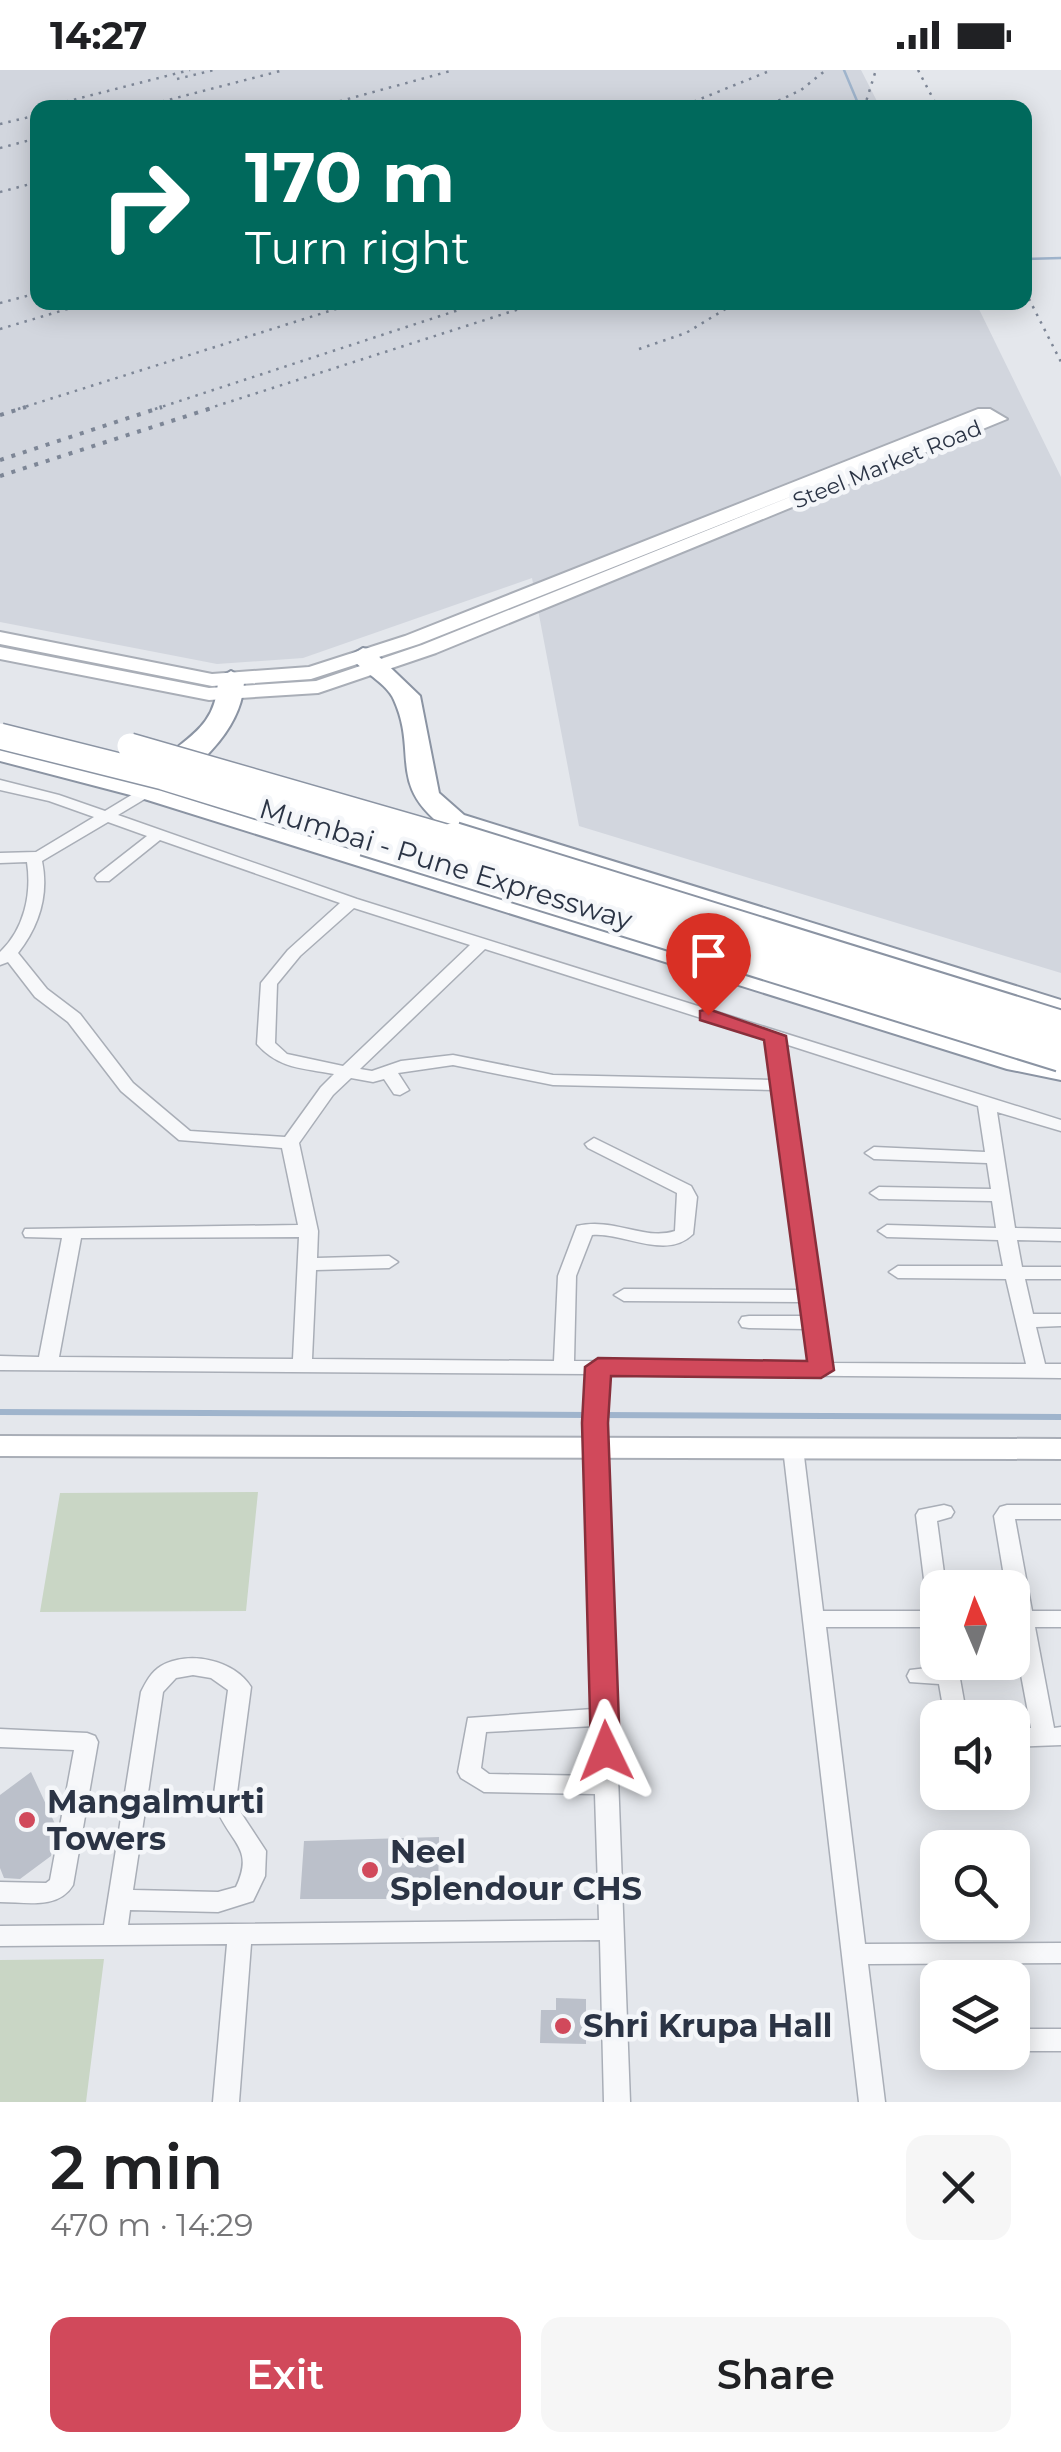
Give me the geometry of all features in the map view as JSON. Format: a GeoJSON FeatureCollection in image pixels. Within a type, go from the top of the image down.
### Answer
{"type":"FeatureCollection","features":[{"type":"Feature","properties":{"kind":"highway"},"geometry":{"type":"LineString","coordinates":[[371,661],[398,685],[412,709],[422,782],[431,804],[454,821],[1061,1010]]}},
{"type":"Feature","properties":{"kind":"highway"},"geometry":{"type":"LineString","coordinates":[[148,791],[221,722],[232,686]]}},
{"type":"Feature","properties":{"kind":"highway","name":"Mumbai - Pune Expressway"},"geometry":{"type":"LineString","coordinates":[[0,713],[257,780],[1061,1027]]}},
{"type":"Feature","properties":{"kind":"highway","name":"Mumbai - Pune Expressway"},"geometry":{"type":"LineString","coordinates":[[0,736],[163,777],[383,843],[1061,1055]]}},
{"type":"Feature","properties":{"kind":"highway"},"geometry":{"type":"LineString","coordinates":[[0,753],[148,791],[1018,1062],[1061,1070]]}},
{"type":"Feature","properties":{"kind":"street","name":"Steel Market Road"},"geometry":{"type":"LineString","coordinates":[[0,653],[209,694],[232,686],[371,661],[998,419],[984,413],[371,661]]}},
{"type":"Feature","properties":{"kind":"street","name":"Steel Market Road"},"geometry":{"type":"LineString","coordinates":[[0,638],[232,686]]}},
{"type":"Feature","properties":{"kind":"street"},"geometry":{"type":"LineString","coordinates":[[0,785],[159,834],[351,902],[1061,1126]]}},
{"type":"Feature","properties":{"kind":"street"},"geometry":{"type":"LineString","coordinates":[[0,858],[34,860],[148,791]]}},
{"type":"Feature","properties":{"kind":"street"},"geometry":{"type":"LineString","coordinates":[[104,878],[159,834]]}},
{"type":"Feature","properties":{"kind":"street"},"geometry":{"type":"LineString","coordinates":[[34,860],[38,888],[22,935],[5,957],[41,994],[74,1018],[127,1087],[185,1136],[290,1143]]}},
{"type":"Feature","properties":{"kind":"street"},"geometry":{"type":"LineString","coordinates":[[351,902],[277,971],[265,996],[266,1044],[271,1052],[346,1075],[373,1077],[402,1066],[453,1060],[552,1080],[782,1085]]}},
{"type":"Feature","properties":{"kind":"street"},"geometry":{"type":"LineString","coordinates":[[302,1365],[309,1231],[290,1143],[327,1091],[482,943]]}},
{"type":"Feature","properties":{"kind":"street"},"geometry":{"type":"LineString","coordinates":[[775,1036],[821,1370]]}},
{"type":"Feature","properties":{"kind":"street"},"geometry":{"type":"LineString","coordinates":[[389,1073],[400,1090]]}},
{"type":"Feature","properties":{"kind":"street"},"geometry":{"type":"LineString","coordinates":[[987,1104],[1006,1233],[1037,1371]]}},
{"type":"Feature","properties":{"kind":"street"},"geometry":{"type":"LineString","coordinates":[[564,1366],[567,1276],[584,1230],[598,1226],[666,1241],[684,1234],[686,1223],[684,1190],[594,1144]]}},
{"type":"Feature","properties":{"kind":"street"},"geometry":{"type":"LineString","coordinates":[[874,1154],[995,1158]]}},
{"type":"Feature","properties":{"kind":"street"},"geometry":{"type":"LineString","coordinates":[[879,1194],[1000,1195]]}},
{"type":"Feature","properties":{"kind":"street"},"geometry":{"type":"LineString","coordinates":[[32,1234],[309,1231]]}},
{"type":"Feature","properties":{"kind":"street"},"geometry":{"type":"LineString","coordinates":[[887,1231],[1061,1235]]}},
{"type":"Feature","properties":{"kind":"street"},"geometry":{"type":"LineString","coordinates":[[48,1363],[73,1232]]}},
{"type":"Feature","properties":{"kind":"street"},"geometry":{"type":"LineString","coordinates":[[309,1264],[389,1262]]}},
{"type":"Feature","properties":{"kind":"street"},"geometry":{"type":"LineString","coordinates":[[898,1272],[1061,1273]]}},
{"type":"Feature","properties":{"kind":"street"},"geometry":{"type":"LineString","coordinates":[[624,1295],[812,1296]]}},
{"type":"Feature","properties":{"kind":"street"},"geometry":{"type":"LineString","coordinates":[[1026,1321],[1061,1320]]}},
{"type":"Feature","properties":{"kind":"street"},"geometry":{"type":"LineString","coordinates":[[750,1322],[816,1324]]}},
{"type":"Feature","properties":{"kind":"street"},"geometry":{"type":"LineString","coordinates":[[0,1363],[1061,1371]]}},
{"type":"Feature","properties":{"kind":"street"},"geometry":{"type":"LineString","coordinates":[[598,1367],[595,1435],[617,2102]]}},
{"type":"Feature","properties":{"kind":"street"},"geometry":{"type":"LineString","coordinates":[[0,1446],[595,1435],[793,1448],[1061,1449]]}},
{"type":"Feature","properties":{"kind":"street"},"geometry":{"type":"LineString","coordinates":[[793,1448],[872,2102]]}},
{"type":"Feature","properties":{"kind":"street"},"geometry":{"type":"LineString","coordinates":[[933,1570],[926,1514],[944,1512]]}},
{"type":"Feature","properties":{"kind":"street"},"geometry":{"type":"LineString","coordinates":[[1010,1570],[1006,1512],[1061,1512]]}},
{"type":"Feature","properties":{"kind":"street"},"geometry":{"type":"LineString","coordinates":[[814,1619],[920,1619]]}},
{"type":"Feature","properties":{"kind":"street"},"geometry":{"type":"LineString","coordinates":[[1030,1619],[1061,1619]]}},
{"type":"Feature","properties":{"kind":"street"},"geometry":{"type":"LineString","coordinates":[[1030,1663],[1053,1736]]}},
{"type":"Feature","properties":{"kind":"street"},"geometry":{"type":"LineString","coordinates":[[114,1935],[154,1686],[174,1670],[199,1667],[229,1674],[240,1687],[226,1804],[255,1851],[251,1882],[245,1894],[218,1902],[120,1900]]}},
{"type":"Feature","properties":{"kind":"street"},"geometry":{"type":"LineString","coordinates":[[604,1717],[476,1724],[469,1772],[484,1783],[607,1784]]}},
{"type":"Feature","properties":{"kind":"street"},"geometry":{"type":"LineString","coordinates":[[0,1738],[87,1742],[60,1886],[51,1893],[0,1892]]}},
{"type":"Feature","properties":{"kind":"street"},"geometry":{"type":"LineString","coordinates":[[135,1802],[226,1804]]}},
{"type":"Feature","properties":{"kind":"street"},"geometry":{"type":"LineString","coordinates":[[0,1936],[611,1930]]}},
{"type":"Feature","properties":{"kind":"street"},"geometry":{"type":"LineString","coordinates":[[226,2102],[240,1934]]}},
{"type":"Feature","properties":{"kind":"street"},"geometry":{"type":"LineString","coordinates":[[854,1954],[1061,1953]]}},
{"type":"Feature","properties":{"kind":"street"},"geometry":{"type":"LineString","coordinates":[[1030,2040],[1061,2040]]}},
{"type":"Feature","properties":{"kind":"shaded area"},"geometry":{"type":"Polygon","coordinates":[[[0,70],[861,70],[876,100],[30,100],[30,310],[979,310],[1061,477],[1061,973],[579,826],[532,578],[303,658],[217,664],[0,622],[0,70]]]}},
{"type":"Feature","properties":{"kind":"green space"},"geometry":{"type":"Polygon","coordinates":[[[258,1492],[246,1611],[40,1612],[60,1493],[258,1492]]]}},
{"type":"Feature","properties":{"kind":"green space"},"geometry":{"type":"Polygon","coordinates":[[[104,1959],[86,2102],[0,2102],[0,1960],[104,1959]]]}},
{"type":"Feature","properties":{"kind":"building","name":"Mangalmurti Towers"},"geometry":{"type":"Polygon","coordinates":[[[31,1772],[56,1826],[51,1856],[20,1879],[4,1878],[0,1868],[0,1795],[31,1772]]]}},
{"type":"Feature","properties":{"kind":"building","name":"Neel Splendour CHS"},"geometry":{"type":"Polygon","coordinates":[[[439,1837],[438,1899],[300,1899],[304,1841],[439,1837]]]}},
{"type":"Feature","properties":{"kind":"building","name":"Shri Krupa Hall"},"geometry":{"type":"Polygon","coordinates":[[[556,1998],[586,1999],[586,2044],[540,2043],[541,2010],[556,2010],[556,1998]]]}},
{"type":"Feature","properties":{"kind":"waterway"},"geometry":{"type":"LineString","coordinates":[[844,70],[857,100]]}},
{"type":"Feature","properties":{"kind":"waterway"},"geometry":{"type":"LineString","coordinates":[[1032,259],[1061,258]]}},
{"type":"Feature","properties":{"kind":"waterway"},"geometry":{"type":"LineString","coordinates":[[0,1412],[588,1415]]}},
{"type":"Feature","properties":{"kind":"waterway"},"geometry":{"type":"LineString","coordinates":[[599,1415],[1061,1417]]}},
{"type":"Feature","properties":{"kind":"railway"},"geometry":{"type":"LineString","coordinates":[[72,100],[190,70]]}},
{"type":"Feature","properties":{"kind":"railway"},"geometry":{"type":"LineString","coordinates":[[177,79],[214,70]]}},
{"type":"Feature","properties":{"kind":"railway"},"geometry":{"type":"LineString","coordinates":[[168,100],[284,70]]}},
{"type":"Feature","properties":{"kind":"railway"},"geometry":{"type":"LineString","coordinates":[[344,100],[454,70]]}},
{"type":"Feature","properties":{"kind":"railway"},"geometry":{"type":"LineString","coordinates":[[698,100],[772,70]]}},
{"type":"Feature","properties":{"kind":"railway"},"geometry":{"type":"LineString","coordinates":[[780,100],[801,90],[826,70]]}},
{"type":"Feature","properties":{"kind":"railway"},"geometry":{"type":"LineString","coordinates":[[918,70],[934,100]]}},
{"type":"Feature","properties":{"kind":"railway"},"geometry":{"type":"LineString","coordinates":[[867,100],[875,73]]}},
{"type":"Feature","properties":{"kind":"railway"},"geometry":{"type":"LineString","coordinates":[[0,124],[30,117]]}},
{"type":"Feature","properties":{"kind":"railway"},"geometry":{"type":"LineString","coordinates":[[0,148],[30,140]]}},
{"type":"Feature","properties":{"kind":"railway"},"geometry":{"type":"LineString","coordinates":[[0,192],[30,184]]}},
{"type":"Feature","properties":{"kind":"railway"},"geometry":{"type":"LineString","coordinates":[[0,303],[30,295]]}},
{"type":"Feature","properties":{"kind":"railway"},"geometry":{"type":"LineString","coordinates":[[1032,305],[1061,362]]}},
{"type":"Feature","properties":{"kind":"railway"},"geometry":{"type":"LineString","coordinates":[[0,329],[64,310]]}},
{"type":"Feature","properties":{"kind":"railway"},"geometry":{"type":"LineString","coordinates":[[18,409],[333,310]]}},
{"type":"Feature","properties":{"kind":"railway"},"geometry":{"type":"LineString","coordinates":[[155,409],[458,310]]}},
{"type":"Feature","properties":{"kind":"railway"},"geometry":{"type":"LineString","coordinates":[[207,409],[516,310]]}},
{"type":"Feature","properties":{"kind":"railway"},"geometry":{"type":"LineString","coordinates":[[639,349],[686,333],[724,310]]}},
{"type":"Feature","properties":{"kind":"railway"},"geometry":{"type":"LineString","coordinates":[[0,415],[26,407]]}},
{"type":"Feature","properties":{"kind":"railway"},"geometry":{"type":"LineString","coordinates":[[0,460],[162,407]]}},
{"type":"Feature","properties":{"kind":"railway"},"geometry":{"type":"LineString","coordinates":[[0,476],[215,407]]}},
{"type":"Feature","properties":{"kind":"place","name":"Mangalmurti Towers"},"geometry":{"type":"Point","coordinates":[27,1820]}},
{"type":"Feature","properties":{"kind":"place","name":"Neel Splendour CHS"},"geometry":{"type":"Point","coordinates":[370,1870]}},
{"type":"Feature","properties":{"kind":"place","name":"Shri Krupa Hall"},"geometry":{"type":"Point","coordinates":[563,2026]}},
{"type":"Feature","properties":{"kind":"route"},"geometry":{"type":"LineString","coordinates":[[606,1751],[595,1423],[598,1367],[821,1370],[775,1036],[708,1015]]}}]}
